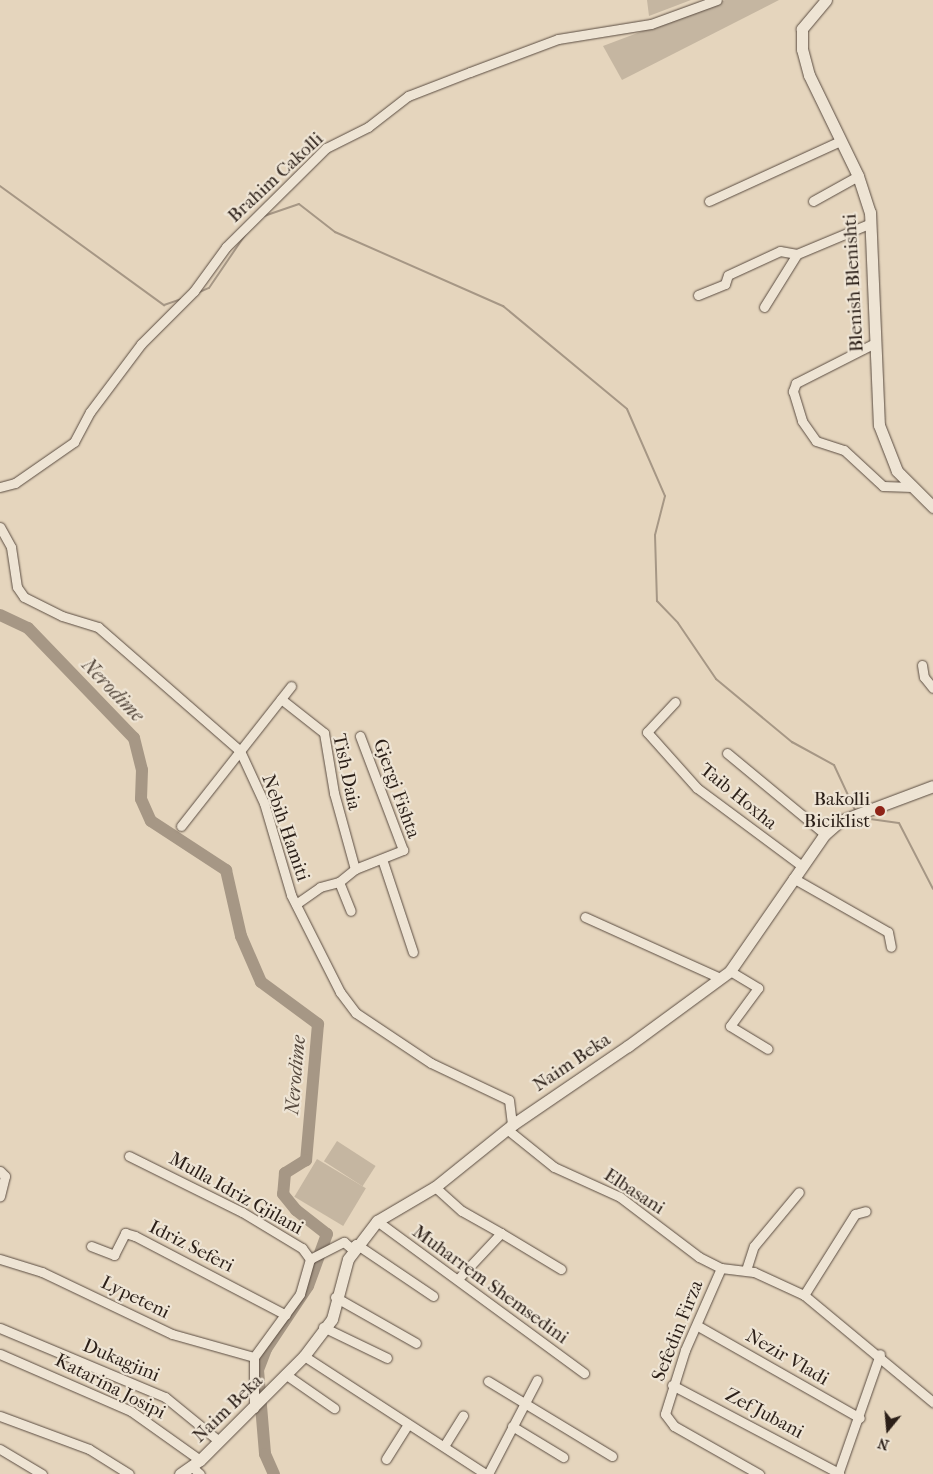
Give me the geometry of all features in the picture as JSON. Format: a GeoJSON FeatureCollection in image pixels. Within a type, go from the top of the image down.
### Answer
{"type":"FeatureCollection","features":[{"type":"Feature","properties":{"kind":"street","name":"Brahim Cakolli"},"geometry":{"type":"LineString","coordinates":[[0,487],[15,482],[74,442],[90,412],[141,344],[194,291],[226,248],[326,148],[368,127],[408,96],[558,39],[651,24],[717,0]]}},
{"type":"Feature","properties":{"kind":"street","name":"Blenish Blenishti"},"geometry":{"type":"LineString","coordinates":[[826,0],[802,29],[802,49],[809,75],[858,176],[871,223],[880,425],[897,471],[933,507]]}},
{"type":"Feature","properties":{"kind":"street"},"geometry":{"type":"LineString","coordinates":[[709,201],[840,141]]}},
{"type":"Feature","properties":{"kind":"street"},"geometry":{"type":"LineString","coordinates":[[813,200],[858,176]]}},
{"type":"Feature","properties":{"kind":"street"},"geometry":{"type":"LineString","coordinates":[[698,295],[725,284],[728,275],[780,251],[797,254],[871,223]]}},
{"type":"Feature","properties":{"kind":"street"},"geometry":{"type":"LineString","coordinates":[[764,307],[797,254]]}},
{"type":"Feature","properties":{"kind":"street"},"geometry":{"type":"LineString","coordinates":[[875,343],[796,383],[793,391],[802,421],[816,441],[844,450],[883,486],[912,487]]}},
{"type":"Feature","properties":{"kind":"street","name":"Nebih Hamiti"},"geometry":{"type":"LineString","coordinates":[[0,527],[10,547],[16,587],[24,597],[62,616],[98,627],[240,751],[264,803],[296,904],[340,992],[356,1013],[431,1062],[509,1100],[510,1127]]}},
{"type":"Feature","properties":{"kind":"street"},"geometry":{"type":"LineString","coordinates":[[922,665],[933,688]]}},
{"type":"Feature","properties":{"kind":"street"},"geometry":{"type":"LineString","coordinates":[[181,826],[291,686]]}},
{"type":"Feature","properties":{"kind":"street","name":"Tish Daia"},"geometry":{"type":"LineString","coordinates":[[281,699],[324,733],[334,793],[355,869]]}},
{"type":"Feature","properties":{"kind":"street","name":"Taib Hoxha"},"geometry":{"type":"LineString","coordinates":[[675,702],[647,732],[697,788],[802,866]]}},
{"type":"Feature","properties":{"kind":"street","name":"Gjergj Fishta"},"geometry":{"type":"LineString","coordinates":[[296,904],[320,887],[339,882],[355,869],[401,852],[404,846],[360,736]]}},
{"type":"Feature","properties":{"kind":"street"},"geometry":{"type":"LineString","coordinates":[[727,753],[825,834]]}},
{"type":"Feature","properties":{"kind":"street","name":"Naim Beka"},"geometry":{"type":"LineString","coordinates":[[180,1474],[195,1463],[274,1390],[285,1374],[304,1356],[323,1327],[332,1319],[335,1297],[356,1244],[378,1221],[435,1187],[510,1127],[628,1046],[730,970],[825,834],[840,821],[932,784]]}},
{"type":"Feature","properties":{"kind":"street"},"geometry":{"type":"LineString","coordinates":[[382,859],[413,952]]}},
{"type":"Feature","properties":{"kind":"street"},"geometry":{"type":"LineString","coordinates":[[793,878],[888,932],[891,947]]}},
{"type":"Feature","properties":{"kind":"street"},"geometry":{"type":"LineString","coordinates":[[339,882],[351,911]]}},
{"type":"Feature","properties":{"kind":"street"},"geometry":{"type":"LineString","coordinates":[[585,917],[720,978]]}},
{"type":"Feature","properties":{"kind":"street"},"geometry":{"type":"LineString","coordinates":[[730,970],[758,988],[730,1026],[768,1049]]}},
{"type":"Feature","properties":{"kind":"street","name":"Elbasani"},"geometry":{"type":"LineString","coordinates":[[510,1127],[554,1167],[620,1197],[698,1257],[721,1268],[746,1270],[804,1295],[880,1354],[933,1402]]}},
{"type":"Feature","properties":{"kind":"street","name":"Mulla Idriz Gjilani"},"geometry":{"type":"LineString","coordinates":[[129,1156],[242,1212],[302,1248],[310,1259],[300,1294],[254,1357]]}},
{"type":"Feature","properties":{"kind":"street"},"geometry":{"type":"LineString","coordinates":[[0,1170],[5,1176],[0,1196]]}},
{"type":"Feature","properties":{"kind":"street"},"geometry":{"type":"LineString","coordinates":[[435,1187],[462,1211],[561,1269]]}},
{"type":"Feature","properties":{"kind":"street"},"geometry":{"type":"LineString","coordinates":[[746,1270],[754,1246],[799,1192]]}},
{"type":"Feature","properties":{"kind":"street"},"geometry":{"type":"LineString","coordinates":[[804,1295],[854,1214],[866,1211]]}},
{"type":"Feature","properties":{"kind":"street","name":"Muharrem Shemsedini"},"geometry":{"type":"LineString","coordinates":[[378,1221],[584,1373]]}},
{"type":"Feature","properties":{"kind":"street","name":"Idriz Seferi"},"geometry":{"type":"LineString","coordinates":[[91,1246],[114,1255],[125,1233],[286,1315]]}},
{"type":"Feature","properties":{"kind":"street"},"geometry":{"type":"LineString","coordinates":[[458,1279],[501,1233]]}},
{"type":"Feature","properties":{"kind":"street"},"geometry":{"type":"LineString","coordinates":[[310,1259],[344,1242],[351,1248],[356,1244],[433,1296]]}},
{"type":"Feature","properties":{"kind":"street","name":"Lypeteni"},"geometry":{"type":"LineString","coordinates":[[0,1260],[42,1272],[172,1334],[254,1357]]}},
{"type":"Feature","properties":{"kind":"street","name":"Sefedin Firza"},"geometry":{"type":"LineString","coordinates":[[721,1268],[672,1385],[667,1420],[759,1474]]}},
{"type":"Feature","properties":{"kind":"street"},"geometry":{"type":"LineString","coordinates":[[335,1297],[416,1343]]}},
{"type":"Feature","properties":{"kind":"street","name":"Nezir Vladi"},"geometry":{"type":"LineString","coordinates":[[698,1326],[860,1418]]}},
{"type":"Feature","properties":{"kind":"street"},"geometry":{"type":"LineString","coordinates":[[323,1327],[387,1358]]}},
{"type":"Feature","properties":{"kind":"street","name":"Dukagjini"},"geometry":{"type":"LineString","coordinates":[[0,1328],[165,1397],[219,1441]]}},
{"type":"Feature","properties":{"kind":"street","name":"Katarina Josipi"},"geometry":{"type":"LineString","coordinates":[[0,1354],[131,1411],[195,1463]]}},
{"type":"Feature","properties":{"kind":"street"},"geometry":{"type":"LineString","coordinates":[[839,1473],[860,1418],[880,1354]]}},
{"type":"Feature","properties":{"kind":"street"},"geometry":{"type":"LineString","coordinates":[[304,1356],[487,1474],[537,1380]]}},
{"type":"Feature","properties":{"kind":"street"},"geometry":{"type":"LineString","coordinates":[[254,1357],[254,1408]]}},
{"type":"Feature","properties":{"kind":"street","name":"Naim Beka"},"geometry":{"type":"LineString","coordinates":[[285,1374],[334,1408]]}},
{"type":"Feature","properties":{"kind":"street"},"geometry":{"type":"LineString","coordinates":[[488,1381],[612,1456]]}},
{"type":"Feature","properties":{"kind":"street","name":"Zef Jubani"},"geometry":{"type":"LineString","coordinates":[[672,1385],[839,1473]]}},
{"type":"Feature","properties":{"kind":"street"},"geometry":{"type":"LineString","coordinates":[[0,1416],[89,1449],[129,1474]]}},
{"type":"Feature","properties":{"kind":"street"},"geometry":{"type":"LineString","coordinates":[[444,1446],[463,1416]]}},
{"type":"Feature","properties":{"kind":"street"},"geometry":{"type":"LineString","coordinates":[[386,1459],[408,1424]]}},
{"type":"Feature","properties":{"kind":"street"},"geometry":{"type":"LineString","coordinates":[[512,1426],[563,1456]]}},
{"type":"Feature","properties":{"kind":"street"},"geometry":{"type":"LineString","coordinates":[[0,1449],[42,1474]]}},
{"type":"Feature","properties":{"kind":"street","name":"Naim Beka"},"geometry":{"type":"LineString","coordinates":[[195,1463],[200,1474]]}},
{"type":"Feature","properties":{"kind":"shaded area"},"geometry":{"type":"Polygon","coordinates":[[[647,0],[691,0],[649,16],[647,0]]]}},
{"type":"Feature","properties":{"kind":"shaded area"},"geometry":{"type":"Polygon","coordinates":[[[725,0],[779,0],[622,80],[603,46],[725,0]]]}},
{"type":"Feature","properties":{"kind":"shaded area"},"geometry":{"type":"Polygon","coordinates":[[[337,1141],[376,1166],[363,1186],[324,1161],[337,1141]]]}},
{"type":"Feature","properties":{"kind":"shaded area"},"geometry":{"type":"Polygon","coordinates":[[[317,1159],[366,1188],[343,1226],[294,1197],[317,1159]]]}},
{"type":"Feature","properties":{"kind":"waterway"},"geometry":{"type":"LineString","coordinates":[[0,186],[164,305],[181,299]]}},
{"type":"Feature","properties":{"kind":"waterway"},"geometry":{"type":"LineString","coordinates":[[264,216],[299,204],[335,232],[503,306],[627,409],[665,496],[655,535],[657,601],[678,623],[716,679],[792,742],[834,765],[855,810]]}},
{"type":"Feature","properties":{"kind":"waterway"},"geometry":{"type":"LineString","coordinates":[[197,293],[209,288],[247,232]]}},
{"type":"Feature","properties":{"kind":"waterway","name":"Nerodime"},"geometry":{"type":"LineString","coordinates":[[0,615],[28,628],[134,738],[142,770],[141,799],[151,821],[226,870],[241,936],[261,982],[318,1024],[306,1160],[285,1173],[283,1194],[296,1210],[327,1234],[308,1286],[266,1349],[258,1370],[265,1454],[274,1474]]}},
{"type":"Feature","properties":{"kind":"waterway"},"geometry":{"type":"LineString","coordinates":[[863,818],[899,823],[933,889]]}},
{"type":"Feature","properties":{"kind":"place","name":"Bakolli Biciklist"},"geometry":{"type":"Point","coordinates":[880,811]}}]}
